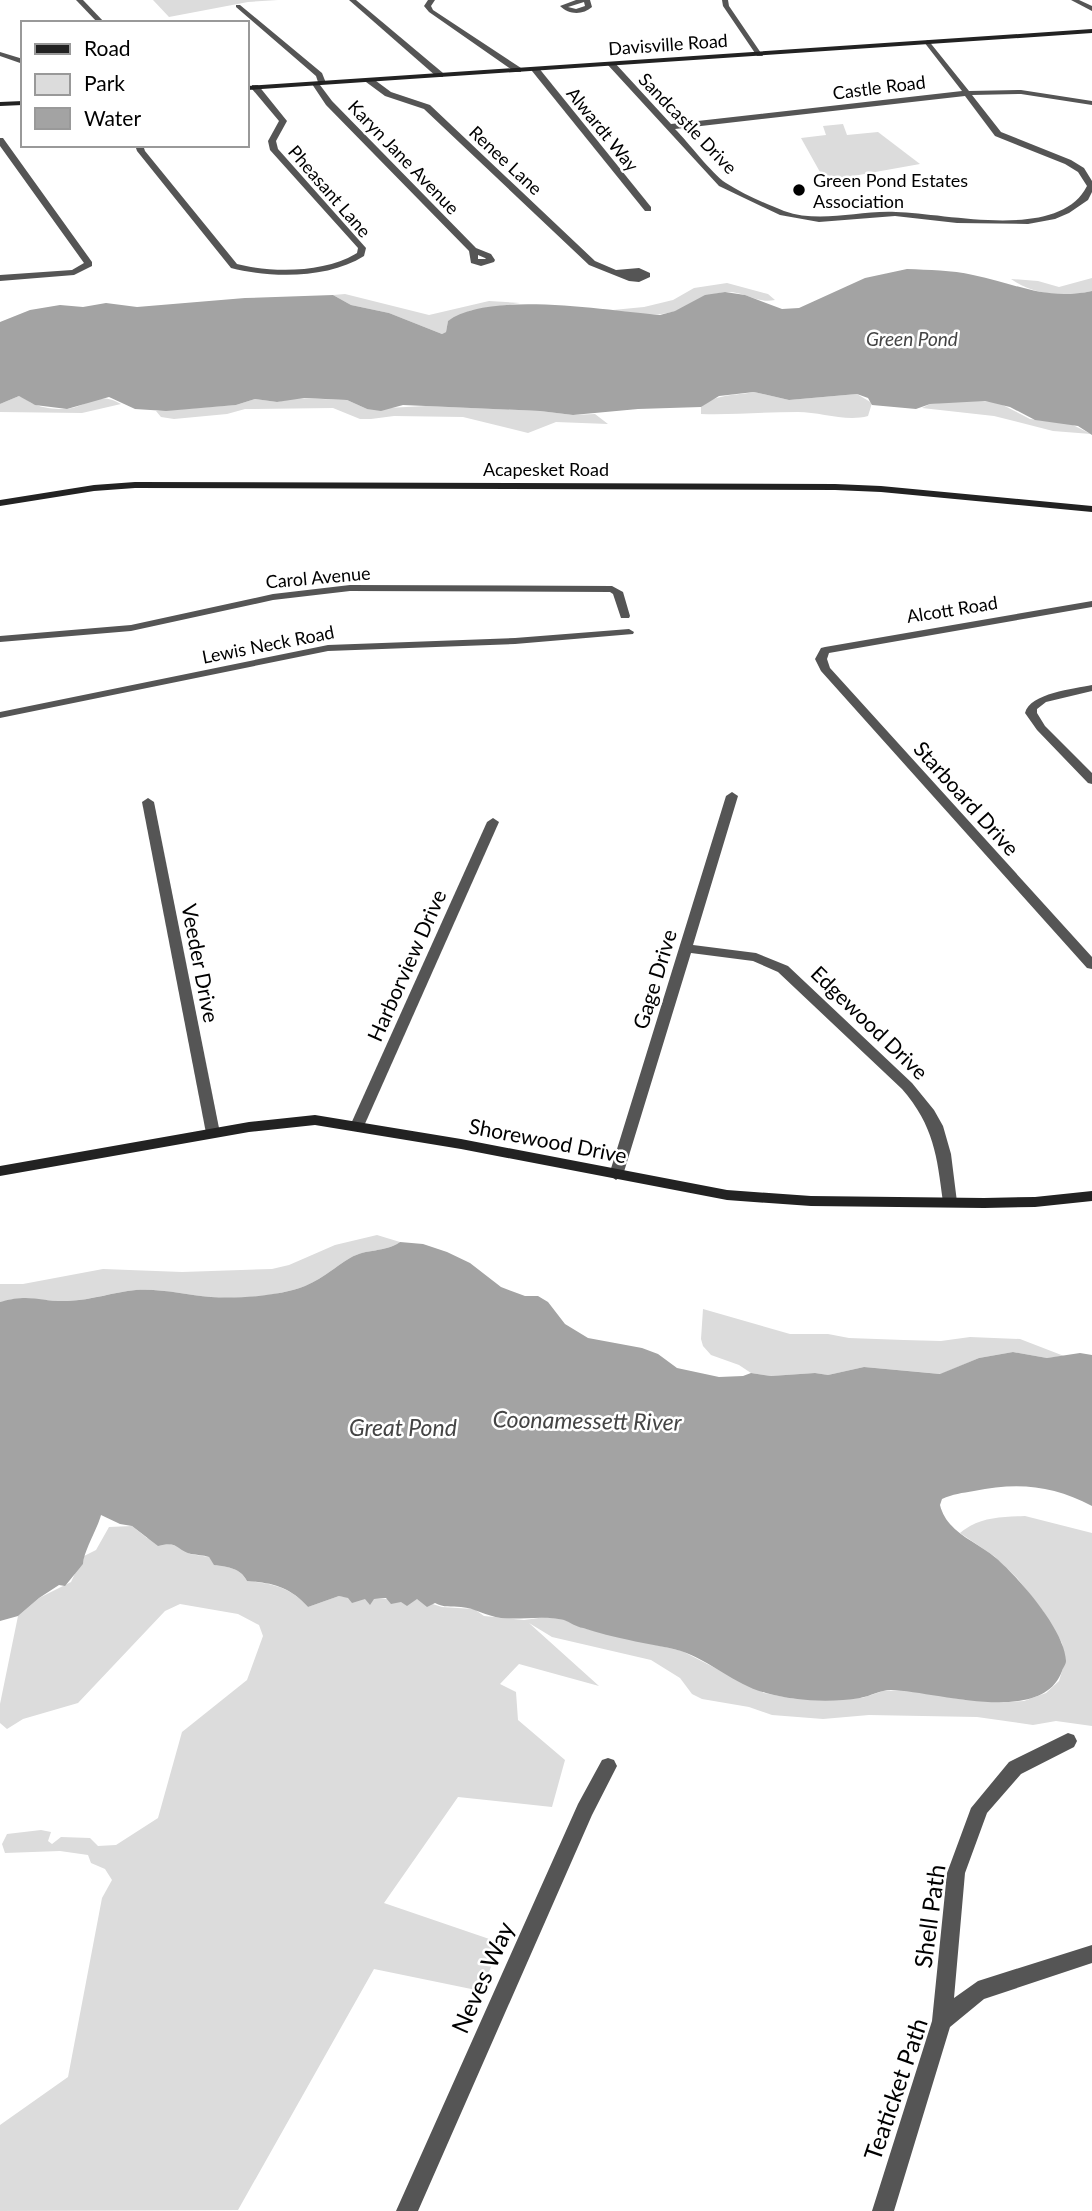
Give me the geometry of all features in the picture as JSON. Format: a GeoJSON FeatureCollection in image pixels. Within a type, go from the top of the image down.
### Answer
{"type":"FeatureCollection","features":[{"type":"Feature","properties":{"kind":"main road","name":"Davisville Road"},"geometry":{"type":"LineString","coordinates":[[251,87],[1092,31]]}},
{"type":"Feature","properties":{"kind":"main road"},"geometry":{"type":"LineString","coordinates":[[0,104],[21,103]]}},
{"type":"Feature","properties":{"kind":"main road","name":"Acapesket Road"},"geometry":{"type":"LineString","coordinates":[[0,503],[94,488],[135,485],[835,487],[891,489],[1092,509]]}},
{"type":"Feature","properties":{"kind":"main road","name":"Shorewood Drive"},"geometry":{"type":"LineString","coordinates":[[0,1171],[213,1133],[315,1120],[727,1195],[770,1199],[950,1202],[1035,1202],[1092,1196]]}},
{"type":"Feature","properties":{"kind":"street"},"geometry":{"type":"LineString","coordinates":[[79,0],[100,21]]}},
{"type":"Feature","properties":{"kind":"street"},"geometry":{"type":"LineString","coordinates":[[352,0],[440,75]]}},
{"type":"Feature","properties":{"kind":"street"},"geometry":{"type":"LineString","coordinates":[[432,0],[427,6],[430,11],[518,70]]}},
{"type":"Feature","properties":{"kind":"street"},"geometry":{"type":"LineString","coordinates":[[725,0],[726,6],[760,54]]}},
{"type":"Feature","properties":{"kind":"street"},"geometry":{"type":"LineString","coordinates":[[1074,0],[1092,9]]}},
{"type":"Feature","properties":{"kind":"street","name":"Karyn Jane Avenue"},"geometry":{"type":"LineString","coordinates":[[239,6],[319,75],[319,83],[327,100],[473,250]]}},
{"type":"Feature","properties":{"kind":"street","name":"Sandcastle Drive"},"geometry":{"type":"LineString","coordinates":[[611,64],[722,184],[772,209],[803,218],[831,221],[895,214],[968,221],[1028,222],[1052,218],[1085,198],[1091,186],[1081,170],[998,134],[928,42]]}},
{"type":"Feature","properties":{"kind":"street"},"geometry":{"type":"LineString","coordinates":[[0,54],[21,61]]}},
{"type":"Feature","properties":{"kind":"street","name":"Alwardt Way"},"geometry":{"type":"LineString","coordinates":[[535,69],[648,209]]}},
{"type":"Feature","properties":{"kind":"street","name":"Renee Lane"},"geometry":{"type":"LineString","coordinates":[[369,80],[388,94],[427,107],[592,263],[616,272]]}},
{"type":"Feature","properties":{"kind":"street","name":"Pheasant Lane"},"geometry":{"type":"LineString","coordinates":[[140,147],[234,267],[271,270],[332,266],[352,261],[362,248],[274,150],[272,141],[283,121],[251,87]]}},
{"type":"Feature","properties":{"kind":"street","name":"Castle Road"},"geometry":{"type":"LineString","coordinates":[[669,127],[968,93],[1013,91],[1092,103]]}},
{"type":"Feature","properties":{"kind":"street"},"geometry":{"type":"LineString","coordinates":[[0,140],[89,264],[74,272],[0,278]]}},
{"type":"Feature","properties":{"kind":"street","name":"Carol Avenue"},"geometry":{"type":"LineString","coordinates":[[0,639],[131,628],[263,599],[349,588],[612,589],[618,592],[625,616]]}},
{"type":"Feature","properties":{"kind":"street","name":"Alcott Road"},"geometry":{"type":"LineString","coordinates":[[821,654],[833,648],[1092,604]]}},
{"type":"Feature","properties":{"kind":"street","name":"Lewis Neck Road"},"geometry":{"type":"LineString","coordinates":[[0,715],[328,648],[515,641],[629,632]]}},
{"type":"Feature","properties":{"kind":"street","name":"Starboard Drive"},"geometry":{"type":"LineString","coordinates":[[821,654],[821,663],[825,669],[1092,965]]}},
{"type":"Feature","properties":{"kind":"street"},"geometry":{"type":"LineString","coordinates":[[1092,688],[1042,700],[1032,708],[1031,713],[1041,728],[1092,780]]}},
{"type":"Feature","properties":{"kind":"street","name":"Gage Drive"},"geometry":{"type":"LineString","coordinates":[[617,1175],[733,796]]}},
{"type":"Feature","properties":{"kind":"street","name":"Veeder Drive"},"geometry":{"type":"LineString","coordinates":[[148,802],[213,1133]]}},
{"type":"Feature","properties":{"kind":"street","name":"Harborview Drive"},"geometry":{"type":"LineString","coordinates":[[358,1126],[493,822]]}},
{"type":"Feature","properties":{"kind":"street","name":"Edgewood Drive"},"geometry":{"type":"LineString","coordinates":[[686,948],[756,957],[783,969],[907,1086],[921,1100],[941,1135],[950,1202]]}},
{"type":"Feature","properties":{"kind":"street","name":"Shell Path"},"geometry":{"type":"LineString","coordinates":[[942,2021],[956,1873],[980,1808],[1015,1768],[1068,1741]]}},
{"type":"Feature","properties":{"kind":"street","name":"Neves Way"},"geometry":{"type":"LineString","coordinates":[[407,2211],[584,1810],[608,1766]]}},
{"type":"Feature","properties":{"kind":"street","name":"Teaticket Path"},"geometry":{"type":"LineString","coordinates":[[883,2211],[942,2021],[978,1991],[1092,1954]]}},
{"type":"Feature","properties":{"kind":"green space"},"geometry":{"type":"Polygon","coordinates":[[[153,0],[278,0],[248,2],[169,17],[153,0]]]}},
{"type":"Feature","properties":{"kind":"green space"},"geometry":{"type":"Polygon","coordinates":[[[843,124],[847,135],[878,132],[920,164],[825,181],[801,138],[826,135],[823,126],[843,124]]]}},
{"type":"Feature","properties":{"kind":"green space"},"geometry":{"type":"Polygon","coordinates":[[[1092,278],[1092,291],[1071,294],[1040,292],[1011,279],[1038,281],[1059,287],[1092,278]]]}},
{"type":"Feature","properties":{"kind":"green space"},"geometry":{"type":"Polygon","coordinates":[[[727,283],[768,294],[775,300],[728,292],[708,296],[663,314],[613,310],[644,307],[673,300],[694,288],[727,283]]]}},
{"type":"Feature","properties":{"kind":"green space"},"geometry":{"type":"Polygon","coordinates":[[[345,294],[429,315],[489,301],[520,303],[472,310],[448,321],[446,332],[442,334],[389,313],[351,305],[333,295],[345,294]]]}},
{"type":"Feature","properties":{"kind":"green space"},"geometry":{"type":"Polygon","coordinates":[[[754,392],[789,400],[857,394],[872,403],[868,416],[860,418],[798,412],[701,414],[701,407],[713,399],[754,392]]]}},
{"type":"Feature","properties":{"kind":"green space"},"geometry":{"type":"Polygon","coordinates":[[[19,396],[37,405],[55,409],[71,408],[105,398],[121,404],[82,413],[0,412],[0,404],[19,396]]]}},
{"type":"Feature","properties":{"kind":"green space"},"geometry":{"type":"Polygon","coordinates":[[[295,398],[347,400],[367,409],[426,406],[595,414],[608,424],[556,422],[528,433],[463,417],[394,416],[360,419],[333,408],[245,409],[227,414],[174,419],[161,417],[156,411],[236,405],[255,399],[277,402],[295,398]]]}},
{"type":"Feature","properties":{"kind":"green space"},"geometry":{"type":"Polygon","coordinates":[[[967,400],[997,402],[1030,419],[1071,424],[1091,434],[1053,431],[994,416],[922,408],[930,404],[967,400]]]}},
{"type":"Feature","properties":{"kind":"green space"},"geometry":{"type":"Polygon","coordinates":[[[377,1235],[400,1242],[388,1248],[356,1255],[305,1286],[271,1295],[221,1298],[145,1290],[77,1300],[28,1298],[0,1302],[0,1284],[23,1284],[103,1269],[182,1272],[272,1269],[289,1265],[335,1245],[377,1235]]]}},
{"type":"Feature","properties":{"kind":"green space"},"geometry":{"type":"Polygon","coordinates":[[[703,1309],[790,1334],[941,1341],[970,1337],[1020,1339],[1064,1356],[1047,1358],[1013,1352],[979,1358],[941,1374],[864,1367],[828,1375],[815,1373],[771,1376],[751,1373],[739,1365],[711,1355],[701,1339],[703,1309]]]}},
{"type":"Feature","properties":{"kind":"green space"},"geometry":{"type":"Polygon","coordinates":[[[1025,1516],[1092,1533],[1092,1726],[1056,1721],[1033,1725],[977,1717],[869,1715],[823,1719],[772,1715],[749,1707],[702,1699],[692,1694],[680,1678],[651,1660],[552,1637],[529,1623],[599,1686],[519,1664],[500,1684],[516,1692],[518,1720],[565,1760],[552,1807],[458,1797],[384,1903],[501,1943],[481,1991],[374,1969],[238,2210],[0,2211],[0,2125],[68,2077],[102,1898],[112,1880],[105,1869],[91,1863],[88,1855],[60,1851],[5,1853],[2,1844],[7,1834],[41,1830],[51,1832],[48,1841],[52,1844],[61,1837],[90,1838],[98,1846],[116,1845],[158,1818],[182,1732],[247,1680],[263,1636],[259,1625],[238,1614],[180,1604],[165,1611],[78,1703],[23,1719],[7,1729],[0,1723],[0,1704],[18,1616],[39,1598],[71,1582],[77,1569],[83,1564],[84,1556],[96,1550],[109,1527],[132,1526],[147,1538],[184,1548],[190,1554],[209,1557],[215,1565],[237,1571],[247,1581],[273,1585],[288,1591],[308,1607],[339,1596],[358,1599],[417,1599],[442,1607],[474,1609],[484,1616],[565,1620],[583,1628],[682,1651],[764,1693],[795,1699],[862,1698],[883,1691],[908,1690],[965,1700],[1009,1702],[1024,1701],[1046,1693],[1059,1681],[1065,1661],[1062,1643],[1043,1611],[1017,1578],[994,1556],[960,1533],[982,1521],[1025,1516]]]}},
{"type":"Feature","properties":{"kind":"water","name":"Green Pond"},"geometry":{"type":"Polygon","coordinates":[[[907,269],[965,273],[1046,293],[1075,294],[1092,291],[1092,435],[1078,426],[1035,420],[1010,407],[985,401],[930,404],[916,409],[872,405],[868,398],[857,394],[789,400],[754,392],[719,396],[701,407],[573,415],[403,405],[381,411],[367,409],[347,400],[304,398],[277,402],[255,399],[236,405],[166,411],[135,409],[109,397],[67,409],[35,405],[19,396],[0,404],[0,322],[30,310],[60,305],[83,307],[106,303],[137,307],[245,298],[333,295],[351,305],[389,313],[442,334],[446,332],[448,321],[467,312],[491,306],[550,305],[660,315],[675,311],[705,295],[725,292],[745,295],[782,309],[799,308],[865,278],[907,269]]]}},
{"type":"Feature","properties":{"kind":"water","name":"Great Pond"},"geometry":{"type":"Polygon","coordinates":[[[400,1242],[423,1244],[447,1252],[470,1263],[501,1287],[525,1296],[538,1296],[548,1302],[565,1324],[588,1338],[642,1348],[658,1354],[677,1368],[719,1377],[751,1373],[771,1376],[815,1373],[828,1375],[864,1367],[940,1374],[979,1358],[1013,1352],[1047,1358],[1080,1353],[1092,1355],[1092,1506],[1049,1490],[1020,1486],[958,1494],[942,1499],[940,1505],[949,1523],[1006,1567],[1049,1620],[1064,1648],[1066,1661],[1051,1688],[1033,1698],[1011,1702],[986,1702],[891,1690],[849,1700],[789,1698],[755,1689],[681,1651],[606,1635],[564,1620],[501,1618],[435,1603],[427,1607],[417,1599],[407,1606],[401,1602],[391,1604],[386,1598],[374,1599],[370,1605],[365,1599],[352,1603],[348,1598],[339,1596],[308,1607],[295,1595],[280,1587],[247,1581],[237,1571],[214,1565],[209,1557],[191,1554],[173,1545],[158,1546],[132,1526],[120,1524],[101,1515],[83,1564],[65,1586],[59,1585],[18,1616],[0,1621],[0,1302],[28,1298],[77,1300],[145,1290],[221,1298],[271,1294],[305,1286],[356,1255],[388,1248],[400,1242]]]}},
{"type":"Feature","properties":{"kind":"place","name":"Green Pond Estates Association"},"geometry":{"type":"Point","coordinates":[799,190]}},
{"type":"Feature","properties":{"kind":"water label","name":"Coonamessett River"},"geometry":{"type":"Point","coordinates":[587,1420]}}]}
